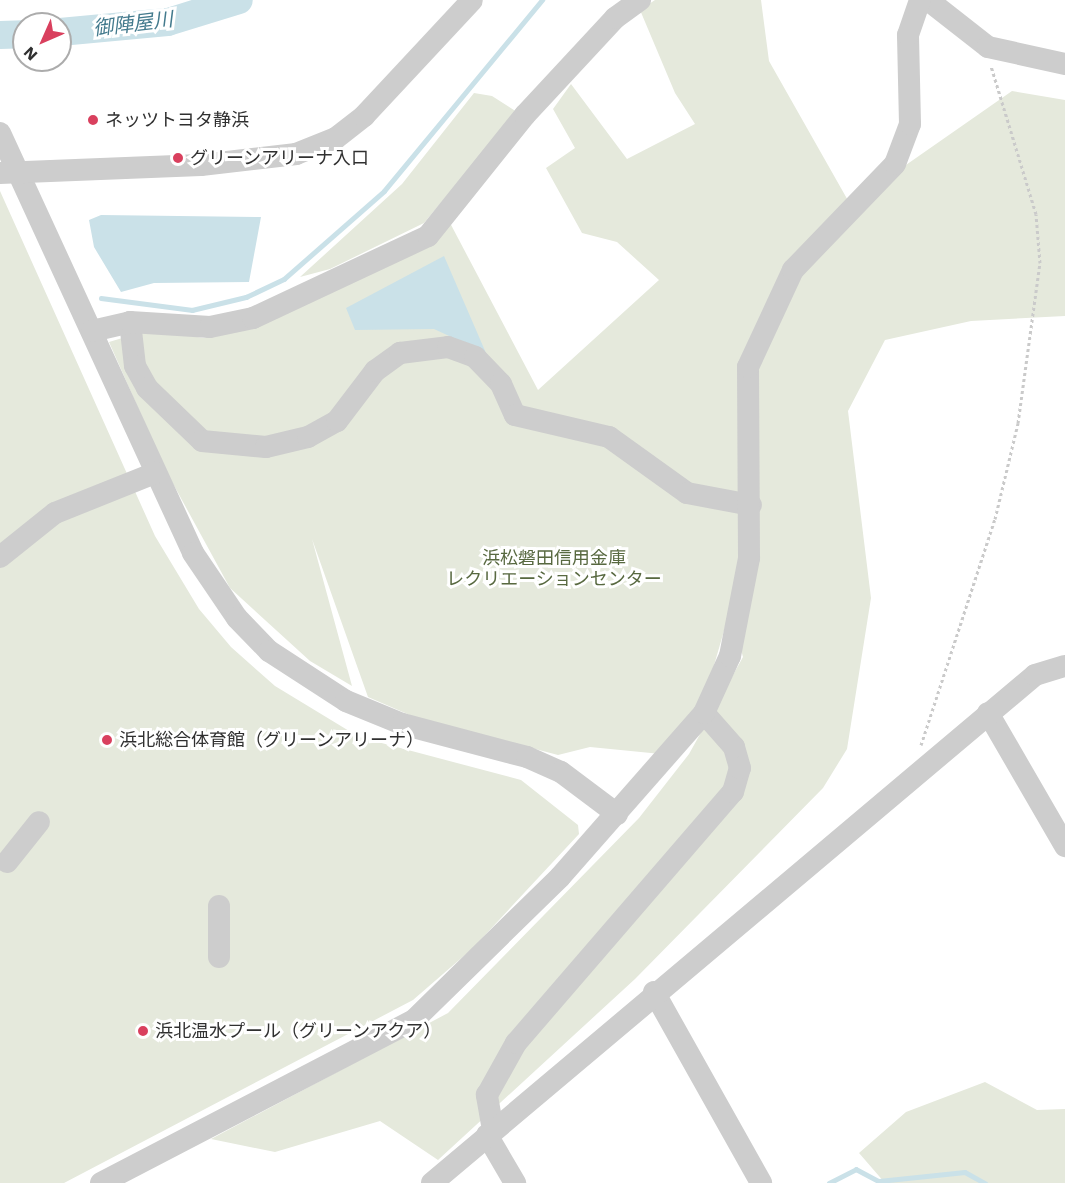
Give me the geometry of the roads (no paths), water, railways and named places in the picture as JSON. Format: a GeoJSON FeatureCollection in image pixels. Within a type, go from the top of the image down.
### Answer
{"type":"FeatureCollection","features":[{"type":"Feature","properties":{"kind":"street"},"geometry":{"type":"LineString","coordinates":[[9,173],[247,162],[296,154],[336,138],[364,116],[472,0]]}},
{"type":"Feature","properties":{"kind":"street"},"geometry":{"type":"LineString","coordinates":[[92,331],[130,322],[210,327],[253,318],[428,236],[454,209],[525,115],[615,18],[640,0]]}},
{"type":"Feature","properties":{"kind":"street"},"geometry":{"type":"LineString","coordinates":[[101,1183],[414,1020],[479,962],[617,814],[704,713],[730,656],[749,558],[748,367],[793,270],[895,165],[910,124],[908,35],[920,0]]}},
{"type":"Feature","properties":{"kind":"street"},"geometry":{"type":"LineString","coordinates":[[928,0],[988,48],[1065,63]]}},
{"type":"Feature","properties":{"kind":"street"},"geometry":{"type":"LineString","coordinates":[[0,133],[9,173],[92,331],[155,473],[212,585],[269,651],[346,701],[561,772],[617,814]]}},
{"type":"Feature","properties":{"kind":"street"},"geometry":{"type":"LineString","coordinates":[[130,322],[135,366],[147,388],[202,441],[266,447],[308,437],[337,421],[375,371],[400,353],[448,347],[476,357],[501,384],[515,415],[609,437],[687,494],[750,505]]}},
{"type":"Feature","properties":{"kind":"street"},"geometry":{"type":"LineString","coordinates":[[0,557],[55,513],[155,473]]}},
{"type":"Feature","properties":{"kind":"street"},"geometry":{"type":"LineString","coordinates":[[432,1183],[654,992],[1035,675],[1065,666]]}},
{"type":"Feature","properties":{"kind":"street"},"geometry":{"type":"LineString","coordinates":[[515,1183],[490,1132],[487,1095],[516,1043],[733,792],[740,768],[734,747],[704,713]]}},
{"type":"Feature","properties":{"kind":"street"},"geometry":{"type":"LineString","coordinates":[[988,714],[1065,846]]}},
{"type":"Feature","properties":{"kind":"street"},"geometry":{"type":"LineString","coordinates":[[7,862],[39,822]]}},
{"type":"Feature","properties":{"kind":"street"},"geometry":{"type":"LineString","coordinates":[[219,906],[219,957]]}},
{"type":"Feature","properties":{"kind":"street"},"geometry":{"type":"LineString","coordinates":[[654,992],[761,1183]]}},
{"type":"Feature","properties":{"kind":"water"},"geometry":{"type":"Polygon","coordinates":[[[101,215],[261,217],[249,282],[154,283],[121,292],[94,247],[89,220],[101,215]]]}},
{"type":"Feature","properties":{"kind":"water"},"geometry":{"type":"Polygon","coordinates":[[[444,256],[486,353],[434,329],[355,330],[346,308],[444,256]]]}},
{"type":"Feature","properties":{"kind":"waterway","name":"御陣屋川"},"geometry":{"type":"LineString","coordinates":[[72,31],[168,22],[239,0]]}},
{"type":"Feature","properties":{"kind":"waterway"},"geometry":{"type":"LineString","coordinates":[[101,298],[192,310],[246,297],[284,279],[384,191],[542,0]]}},
{"type":"Feature","properties":{"kind":"waterway","name":"御陣屋川"},"geometry":{"type":"LineString","coordinates":[[0,35],[12,34]]}},
{"type":"Feature","properties":{"kind":"waterway"},"geometry":{"type":"LineString","coordinates":[[829,1183],[856,1169],[879,1181],[965,1172],[985,1183]]}},
{"type":"Feature","properties":{"kind":"place","name":"ネッツトヨタ静浜"},"geometry":{"type":"Point","coordinates":[93,120]}},
{"type":"Feature","properties":{"kind":"place","name":"グリーンアリーナ入口"},"geometry":{"type":"Point","coordinates":[178,158]}},
{"type":"Feature","properties":{"kind":"place","name":"浜北総合体育館（グリーンアリーナ）"},"geometry":{"type":"Point","coordinates":[107,740]}},
{"type":"Feature","properties":{"kind":"place","name":"浜北温水プール（グリーンアクア）"},"geometry":{"type":"Point","coordinates":[143,1031]}},
{"type":"Feature","properties":{"kind":"park label","name":"浜松磐田信用金庫 レクリエーションセンター"},"geometry":{"type":"Point","coordinates":[554,569]}}]}
